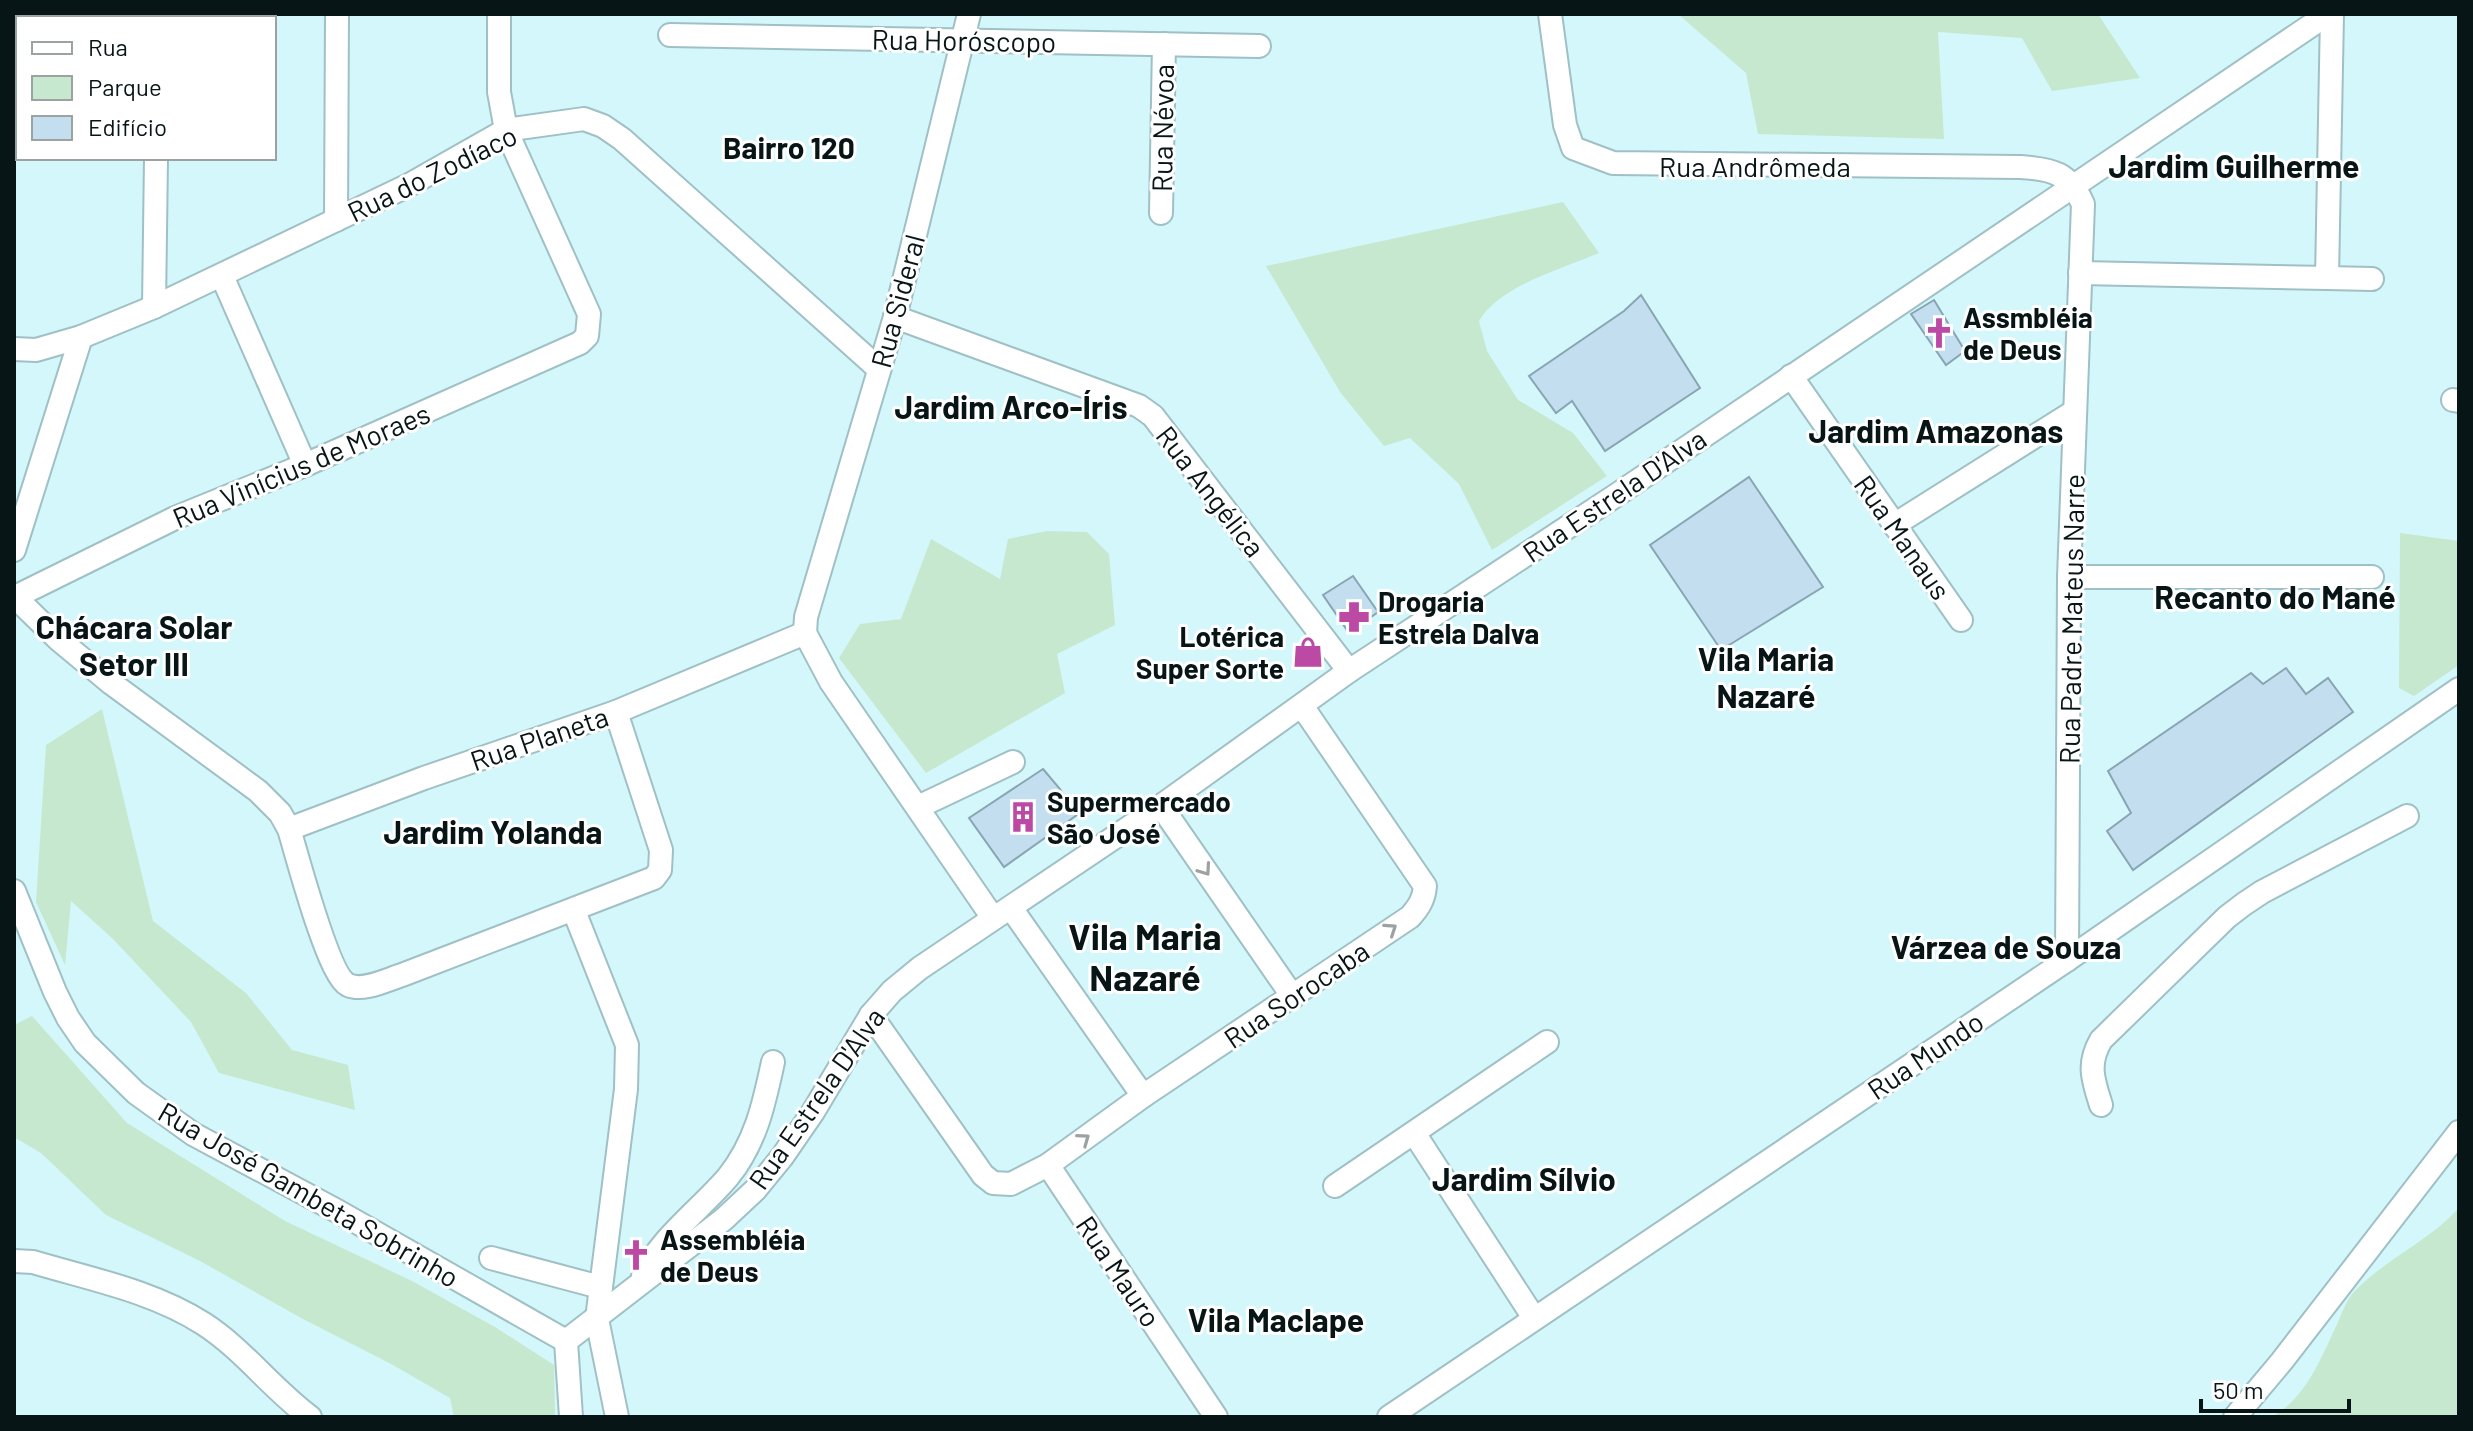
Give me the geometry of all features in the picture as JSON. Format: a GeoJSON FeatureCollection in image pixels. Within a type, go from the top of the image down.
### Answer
{"type":"FeatureCollection","features":[{"type":"Feature","properties":{"kind":"street"},"geometry":{"type":"LineString","coordinates":[[336,220],[337,14]]}},
{"type":"Feature","properties":{"kind":"street"},"geometry":{"type":"LineString","coordinates":[[499,14],[499,92],[506,130]]}},
{"type":"Feature","properties":{"kind":"street","name":"Rua Sideral"},"geometry":{"type":"LineString","coordinates":[[805,633],[806,617],[895,317],[969,14]]}},
{"type":"Feature","properties":{"kind":"street","name":"Rua Andrômeda"},"geometry":{"type":"LineString","coordinates":[[1550,14],[1565,125],[1573,148],[1613,163],[2020,167],[2054,172],[2074,183]]}},
{"type":"Feature","properties":{"kind":"street"},"geometry":{"type":"LineString","coordinates":[[2327,278],[2330,14]]}},
{"type":"Feature","properties":{"kind":"street","name":"Rua Estrela D'Alva"},"geometry":{"type":"LineString","coordinates":[[566,1341],[724,1219],[755,1190],[813,1112],[871,1015],[892,991],[920,968],[1161,806],[1349,671],[2330,14]]}},
{"type":"Feature","properties":{"kind":"street","name":"Rua Horóscopo"},"geometry":{"type":"LineString","coordinates":[[670,35],[1259,46]]}},
{"type":"Feature","properties":{"kind":"street","name":"Rua Névoa"},"geometry":{"type":"LineString","coordinates":[[1161,213],[1164,44]]}},
{"type":"Feature","properties":{"kind":"street","name":"Rua do Zodíaco"},"geometry":{"type":"LineString","coordinates":[[14,349],[36,350],[81,337],[154,307],[409,185],[506,130],[584,119],[603,126],[622,139],[879,369]]}},
{"type":"Feature","properties":{"kind":"street","name":"Rua Vinícius de Moraes"},"geometry":{"type":"LineString","coordinates":[[14,596],[175,518],[305,465],[580,343],[587,336],[589,314],[506,130]]}},
{"type":"Feature","properties":{"kind":"street"},"geometry":{"type":"LineString","coordinates":[[154,307],[156,160]]}},
{"type":"Feature","properties":{"kind":"street","name":"Rua Padre Mateus Narre"},"geometry":{"type":"LineString","coordinates":[[2067,960],[2069,577],[2083,204],[2074,183]]}},
{"type":"Feature","properties":{"kind":"street"},"geometry":{"type":"LineString","coordinates":[[2080,273],[2372,279]]}},
{"type":"Feature","properties":{"kind":"street"},"geometry":{"type":"LineString","coordinates":[[222,276],[305,465]]}},
{"type":"Feature","properties":{"kind":"street","name":"Rua Angélica"},"geometry":{"type":"LineString","coordinates":[[895,317],[1139,406],[1153,416],[1349,671]]}},
{"type":"Feature","properties":{"kind":"street"},"geometry":{"type":"LineString","coordinates":[[14,550],[81,337]]}},
{"type":"Feature","properties":{"kind":"street","name":"Rua Manaus"},"geometry":{"type":"LineString","coordinates":[[1791,376],[1961,620]]}},
{"type":"Feature","properties":{"kind":"street"},"geometry":{"type":"LineString","coordinates":[[1894,525],[2075,411]]}},
{"type":"Feature","properties":{"kind":"street"},"geometry":{"type":"LineString","coordinates":[[2069,577],[2372,577]]}},
{"type":"Feature","properties":{"kind":"street"},"geometry":{"type":"LineString","coordinates":[[14,596],[101,675],[264,796],[280,813],[289,829],[338,977],[360,988],[574,911],[654,878],[660,870],[661,850],[616,712]]}},
{"type":"Feature","properties":{"kind":"street"},"geometry":{"type":"LineString","coordinates":[[805,633],[831,682],[918,807],[1143,1096]]}},
{"type":"Feature","properties":{"kind":"street","name":"Rua Planeta"},"geometry":{"type":"LineString","coordinates":[[289,829],[424,778],[616,712],[805,633]]}},
{"type":"Feature","properties":{"kind":"street","name":"Rua Mundo"},"geometry":{"type":"LineString","coordinates":[[1389,1417],[2067,960],[2459,689]]}},
{"type":"Feature","properties":{"kind":"street","name":"Rua Sorocaba"},"geometry":{"type":"LineString","coordinates":[[871,1015],[983,1175],[993,1183],[1011,1184],[1048,1165],[1143,1096],[1410,917],[1425,896],[1425,886],[1302,706]]}},
{"type":"Feature","properties":{"kind":"street"},"geometry":{"type":"LineString","coordinates":[[918,807],[1013,762]]}},
{"type":"Feature","properties":{"kind":"street"},"geometry":{"type":"LineString","coordinates":[[1161,806],[1293,997]]}},
{"type":"Feature","properties":{"kind":"street"},"geometry":{"type":"LineString","coordinates":[[2101,1105],[2091,1066],[2093,1053],[2101,1040],[2227,917],[2262,892],[2407,816]]}},
{"type":"Feature","properties":{"kind":"street","name":"Rua José Gambeta Sobrinho"},"geometry":{"type":"LineString","coordinates":[[14,891],[68,1018],[85,1043],[136,1093],[193,1134],[339,1212],[566,1341]]}},
{"type":"Feature","properties":{"kind":"street"},"geometry":{"type":"LineString","coordinates":[[574,911],[621,1025],[629,1066],[597,1319],[617,1417]]}},
{"type":"Feature","properties":{"kind":"street"},"geometry":{"type":"LineString","coordinates":[[1335,1186],[1547,1042]]}},
{"type":"Feature","properties":{"kind":"street"},"geometry":{"type":"LineString","coordinates":[[641,1285],[653,1258],[726,1178],[749,1145],[759,1124],[773,1062]]}},
{"type":"Feature","properties":{"kind":"street"},"geometry":{"type":"LineString","coordinates":[[2235,1417],[2459,1132]]}},
{"type":"Feature","properties":{"kind":"street"},"geometry":{"type":"LineString","coordinates":[[1414,1133],[1534,1318]]}},
{"type":"Feature","properties":{"kind":"street","name":"Rua Mauro"},"geometry":{"type":"LineString","coordinates":[[1048,1165],[1216,1417]]}},
{"type":"Feature","properties":{"kind":"street"},"geometry":{"type":"LineString","coordinates":[[491,1258],[600,1287]]}},
{"type":"Feature","properties":{"kind":"street"},"geometry":{"type":"LineString","coordinates":[[14,1261],[33,1262],[175,1307],[206,1325],[240,1351],[310,1417]]}},
{"type":"Feature","properties":{"kind":"street"},"geometry":{"type":"LineString","coordinates":[[566,1341],[571,1417]]}},
{"type":"Feature","properties":{"kind":"green space"},"geometry":{"type":"Polygon","coordinates":[[[1678,14],[2098,14],[2140,78],[2052,91],[2022,38],[1938,32],[1944,139],[1758,134],[1746,73],[1678,14]]]}},
{"type":"Feature","properties":{"kind":"green space"},"geometry":{"type":"Polygon","coordinates":[[[1563,202],[1599,253],[1516,288],[1488,309],[1479,321],[1487,351],[1518,400],[1573,433],[1607,476],[1492,550],[1459,484],[1410,438],[1384,446],[1340,392],[1266,266],[1563,202]]]}},
{"type":"Feature","properties":{"kind":"green space"},"geometry":{"type":"Polygon","coordinates":[[[1047,531],[1087,532],[1109,554],[1115,625],[1057,654],[1065,693],[926,773],[839,658],[860,624],[901,619],[931,539],[1000,579],[1008,539],[1047,531]]]}},
{"type":"Feature","properties":{"kind":"green space"},"geometry":{"type":"Polygon","coordinates":[[[2400,533],[2459,541],[2459,665],[2414,696],[2399,688],[2400,533]]]}},
{"type":"Feature","properties":{"kind":"green space"},"geometry":{"type":"Polygon","coordinates":[[[102,709],[153,921],[246,993],[292,1050],[348,1065],[355,1110],[219,1073],[191,1022],[113,939],[71,901],[65,965],[36,902],[46,745],[102,709]]]}},
{"type":"Feature","properties":{"kind":"green space"},"geometry":{"type":"Polygon","coordinates":[[[32,1016],[127,1123],[285,1221],[412,1281],[495,1327],[554,1365],[555,1417],[454,1417],[450,1398],[200,1261],[106,1215],[41,1153],[14,1137],[14,1025],[32,1016]]]}},
{"type":"Feature","properties":{"kind":"green space"},"geometry":{"type":"Polygon","coordinates":[[[2459,1208],[2459,1417],[2271,1417],[2283,1410],[2303,1388],[2352,1294],[2459,1208]]]}},
{"type":"Feature","properties":{"kind":"building"},"geometry":{"type":"Polygon","coordinates":[[[1641,295],[1700,388],[1605,451],[1572,401],[1556,413],[1529,376],[1624,311],[1641,295]]]}},
{"type":"Feature","properties":{"kind":"building","name":"Assmbléia de Deus"},"geometry":{"type":"Polygon","coordinates":[[[1934,300],[1965,351],[1946,365],[1911,314],[1934,300]]]}},
{"type":"Feature","properties":{"kind":"building"},"geometry":{"type":"Polygon","coordinates":[[[1749,477],[1823,587],[1721,650],[1650,545],[1749,477]]]}},
{"type":"Feature","properties":{"kind":"building"},"geometry":{"type":"Polygon","coordinates":[[[1353,576],[1378,612],[1349,633],[1323,595],[1353,576]]]}},
{"type":"Feature","properties":{"kind":"building"},"geometry":{"type":"Polygon","coordinates":[[[2286,668],[2306,694],[2328,678],[2353,712],[2133,870],[2107,831],[2131,813],[2108,771],[2251,673],[2263,684],[2286,668]]]}},
{"type":"Feature","properties":{"kind":"building","name":"Supermercado São José"},"geometry":{"type":"Polygon","coordinates":[[[1043,769],[1077,815],[1004,867],[969,818],[1043,769]]]}},
{"type":"Feature","properties":{"kind":"place","name":"Assmbléia de Deus"},"geometry":{"type":"Point","coordinates":[1939,333]}},
{"type":"Feature","properties":{"kind":"place","name":"Drogaria Estrela Dalva"},"geometry":{"type":"Point","coordinates":[1354,617]}},
{"type":"Feature","properties":{"kind":"place","name":"Lotérica Super Sorte"},"geometry":{"type":"Point","coordinates":[1308,652]}},
{"type":"Feature","properties":{"kind":"place","name":"Supermercado São José"},"geometry":{"type":"Point","coordinates":[1023,817]}},
{"type":"Feature","properties":{"kind":"place","name":"Assembléia de Deus"},"geometry":{"type":"Point","coordinates":[636,1255]}},
{"type":"Feature","properties":{"kind":"district","name":"Bairro 120"},"geometry":{"type":"Point","coordinates":[789,147]}},
{"type":"Feature","properties":{"kind":"district","name":"Jardim Guilherme"},"geometry":{"type":"Point","coordinates":[2234,165]}},
{"type":"Feature","properties":{"kind":"district","name":"Jardim Arco-Íris"},"geometry":{"type":"Point","coordinates":[1011,406]}},
{"type":"Feature","properties":{"kind":"district","name":"Jardim Amazonas"},"geometry":{"type":"Point","coordinates":[1936,430]}},
{"type":"Feature","properties":{"kind":"district","name":"Recanto do Mané"},"geometry":{"type":"Point","coordinates":[2275,596]}},
{"type":"Feature","properties":{"kind":"district","name":"Chácara Solar Setor III"},"geometry":{"type":"Point","coordinates":[134,644]}},
{"type":"Feature","properties":{"kind":"district","name":"Vila Maria Nazaré"},"geometry":{"type":"Point","coordinates":[1766,676]}},
{"type":"Feature","properties":{"kind":"district","name":"Jardim Yolanda"},"geometry":{"type":"Point","coordinates":[493,831]}},
{"type":"Feature","properties":{"kind":"district","name":"Várzea de Souza"},"geometry":{"type":"Point","coordinates":[2006,946]}},
{"type":"Feature","properties":{"kind":"district","name":"Vila Maria Nazaré"},"geometry":{"type":"Point","coordinates":[1145,956]}},
{"type":"Feature","properties":{"kind":"district","name":"Jardim Sílvio"},"geometry":{"type":"Point","coordinates":[1524,1178]}},
{"type":"Feature","properties":{"kind":"district","name":"Vila Maclape"},"geometry":{"type":"Point","coordinates":[1276,1319]}}]}
